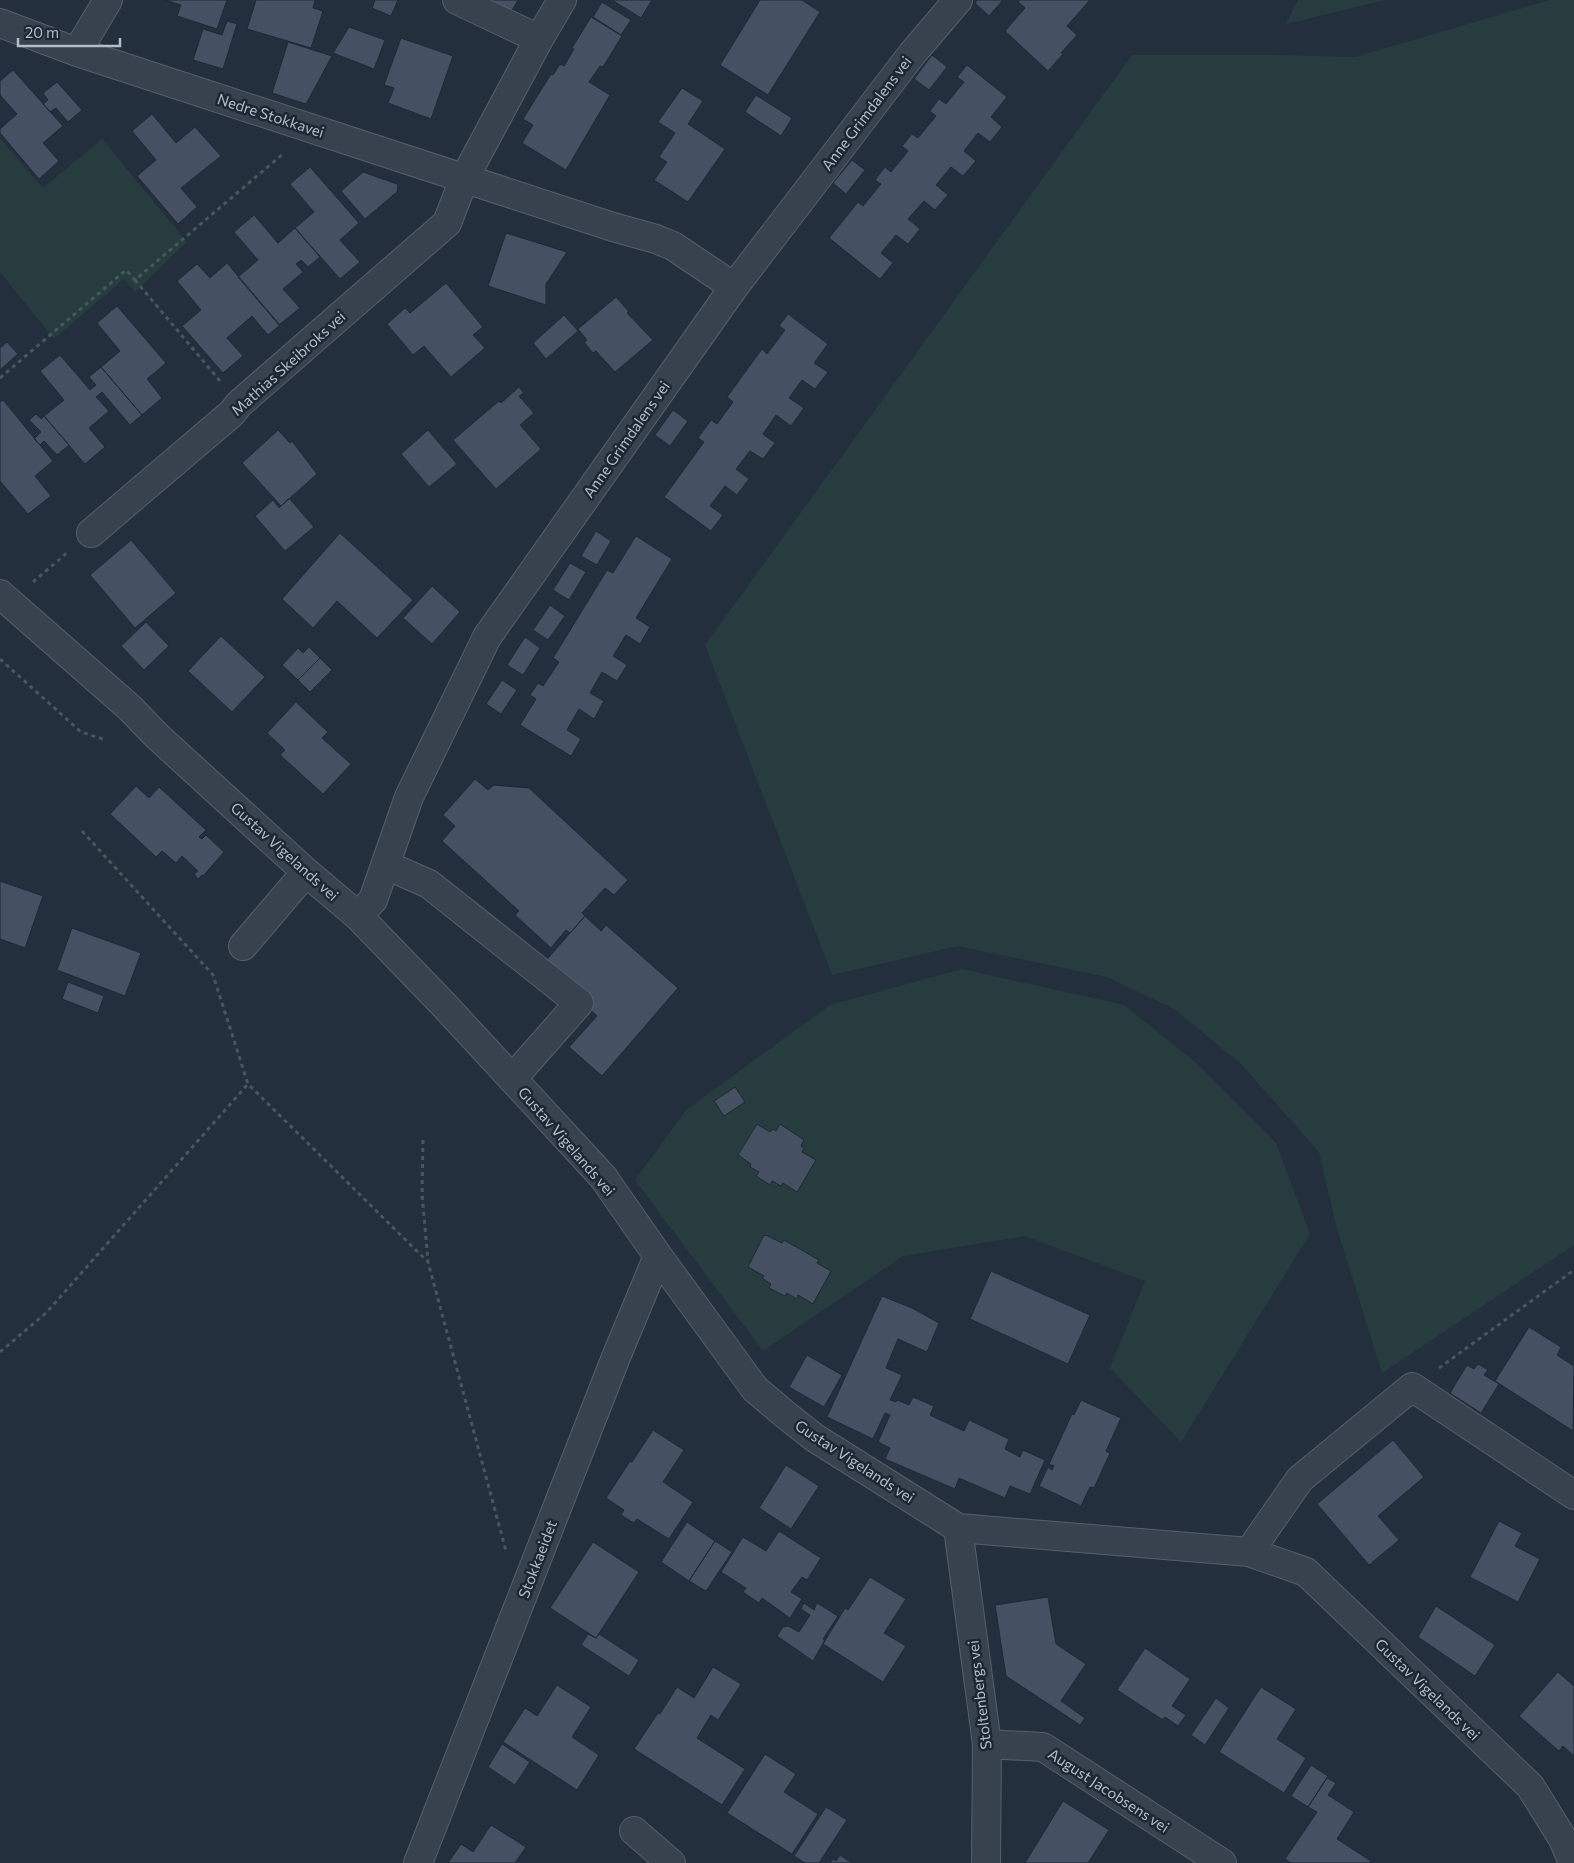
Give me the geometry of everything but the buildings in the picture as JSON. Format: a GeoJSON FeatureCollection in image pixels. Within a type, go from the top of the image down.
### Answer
{"type":"FeatureCollection","features":[{"type":"Feature","properties":{"kind":"street"},"geometry":{"type":"LineString","coordinates":[[77,52],[108,0]]}},
{"type":"Feature","properties":{"kind":"street"},"geometry":{"type":"LineString","coordinates":[[458,0],[539,39]]}},
{"type":"Feature","properties":{"kind":"street"},"geometry":{"type":"LineString","coordinates":[[464,178],[562,0]]}},
{"type":"Feature","properties":{"kind":"street","name":"Anne Grimdalens vei"},"geometry":{"type":"LineString","coordinates":[[358,916],[373,900],[409,797],[487,637],[734,287],[912,54],[958,0]]}},
{"type":"Feature","properties":{"kind":"street","name":"Nedre Stokkavei"},"geometry":{"type":"LineString","coordinates":[[0,23],[77,52],[613,227],[656,239],[673,246],[734,287]]}},
{"type":"Feature","properties":{"kind":"street","name":"Mathias Skeibroks vei"},"geometry":{"type":"LineString","coordinates":[[90,533],[232,413],[239,404],[447,223],[464,178]]}},
{"type":"Feature","properties":{"kind":"street","name":"Gustav Vigelands vei"},"geometry":{"type":"LineString","coordinates":[[0,594],[130,708],[157,736],[306,872],[358,916],[603,1176],[658,1256],[755,1389],[815,1438],[958,1528],[1249,1552],[1306,1572],[1530,1786],[1562,1839],[1573,1863]]}},
{"type":"Feature","properties":{"kind":"street"},"geometry":{"type":"LineString","coordinates":[[386,865],[429,884],[579,1003],[512,1079]]}},
{"type":"Feature","properties":{"kind":"street"},"geometry":{"type":"LineString","coordinates":[[243,946],[306,872]]}},
{"type":"Feature","properties":{"kind":"street","name":"Stokkaeidet"},"geometry":{"type":"LineString","coordinates":[[418,1863],[658,1256]]}},
{"type":"Feature","properties":{"kind":"street"},"geometry":{"type":"LineString","coordinates":[[1249,1552],[1300,1479],[1412,1386],[1574,1495]]}},
{"type":"Feature","properties":{"kind":"street","name":"Stoltenbergs vei"},"geometry":{"type":"LineString","coordinates":[[958,1528],[987,1744],[986,1863]]}},
{"type":"Feature","properties":{"kind":"street","name":"August Jacobsens vei"},"geometry":{"type":"LineString","coordinates":[[987,1744],[1043,1747],[1222,1863]]}},
{"type":"Feature","properties":{"kind":"street"},"geometry":{"type":"LineString","coordinates":[[634,1831],[671,1863]]}},
{"type":"Feature","properties":{"kind":"path"},"geometry":{"type":"LineString","coordinates":[[135,280],[290,148],[298,124]]}},
{"type":"Feature","properties":{"kind":"path"},"geometry":{"type":"LineString","coordinates":[[0,378],[126,270],[239,404]]}},
{"type":"Feature","properties":{"kind":"path"},"geometry":{"type":"LineString","coordinates":[[30,584],[90,533]]}},
{"type":"Feature","properties":{"kind":"path"},"geometry":{"type":"LineString","coordinates":[[0,659],[81,732],[106,740]]}},
{"type":"Feature","properties":{"kind":"path"},"geometry":{"type":"LineString","coordinates":[[82,830],[213,975],[248,1084],[428,1262]]}},
{"type":"Feature","properties":{"kind":"path"},"geometry":{"type":"LineString","coordinates":[[0,1352],[46,1313],[248,1084]]}},
{"type":"Feature","properties":{"kind":"path"},"geometry":{"type":"LineString","coordinates":[[423,1140],[422,1194],[428,1262],[507,1556]]}},
{"type":"Feature","properties":{"kind":"path"},"geometry":{"type":"LineString","coordinates":[[1412,1386],[1574,1270]]}},
{"type":"Feature","properties":{"kind":"green space"},"geometry":{"type":"Polygon","coordinates":[[[1298,0],[1385,0],[1286,24],[1298,0]]]}},
{"type":"Feature","properties":{"kind":"green space"},"geometry":{"type":"Polygon","coordinates":[[[1550,0],[1574,0],[1574,1245],[1382,1373],[1336,1225],[1319,1152],[1240,1063],[1174,1009],[1107,977],[958,946],[832,975],[705,645],[1132,55],[1355,57],[1550,0]]]}},
{"type":"Feature","properties":{"kind":"green space"},"geometry":{"type":"Polygon","coordinates":[[[0,138],[43,188],[102,139],[187,242],[135,292],[124,279],[54,339],[0,272],[0,138]]]}},
{"type":"Feature","properties":{"kind":"green space"},"geometry":{"type":"Polygon","coordinates":[[[962,969],[1124,1005],[1194,1061],[1276,1143],[1310,1234],[1181,1442],[1110,1368],[1145,1281],[1025,1236],[903,1256],[763,1351],[635,1180],[686,1110],[830,1005],[962,969]]]}}]}
